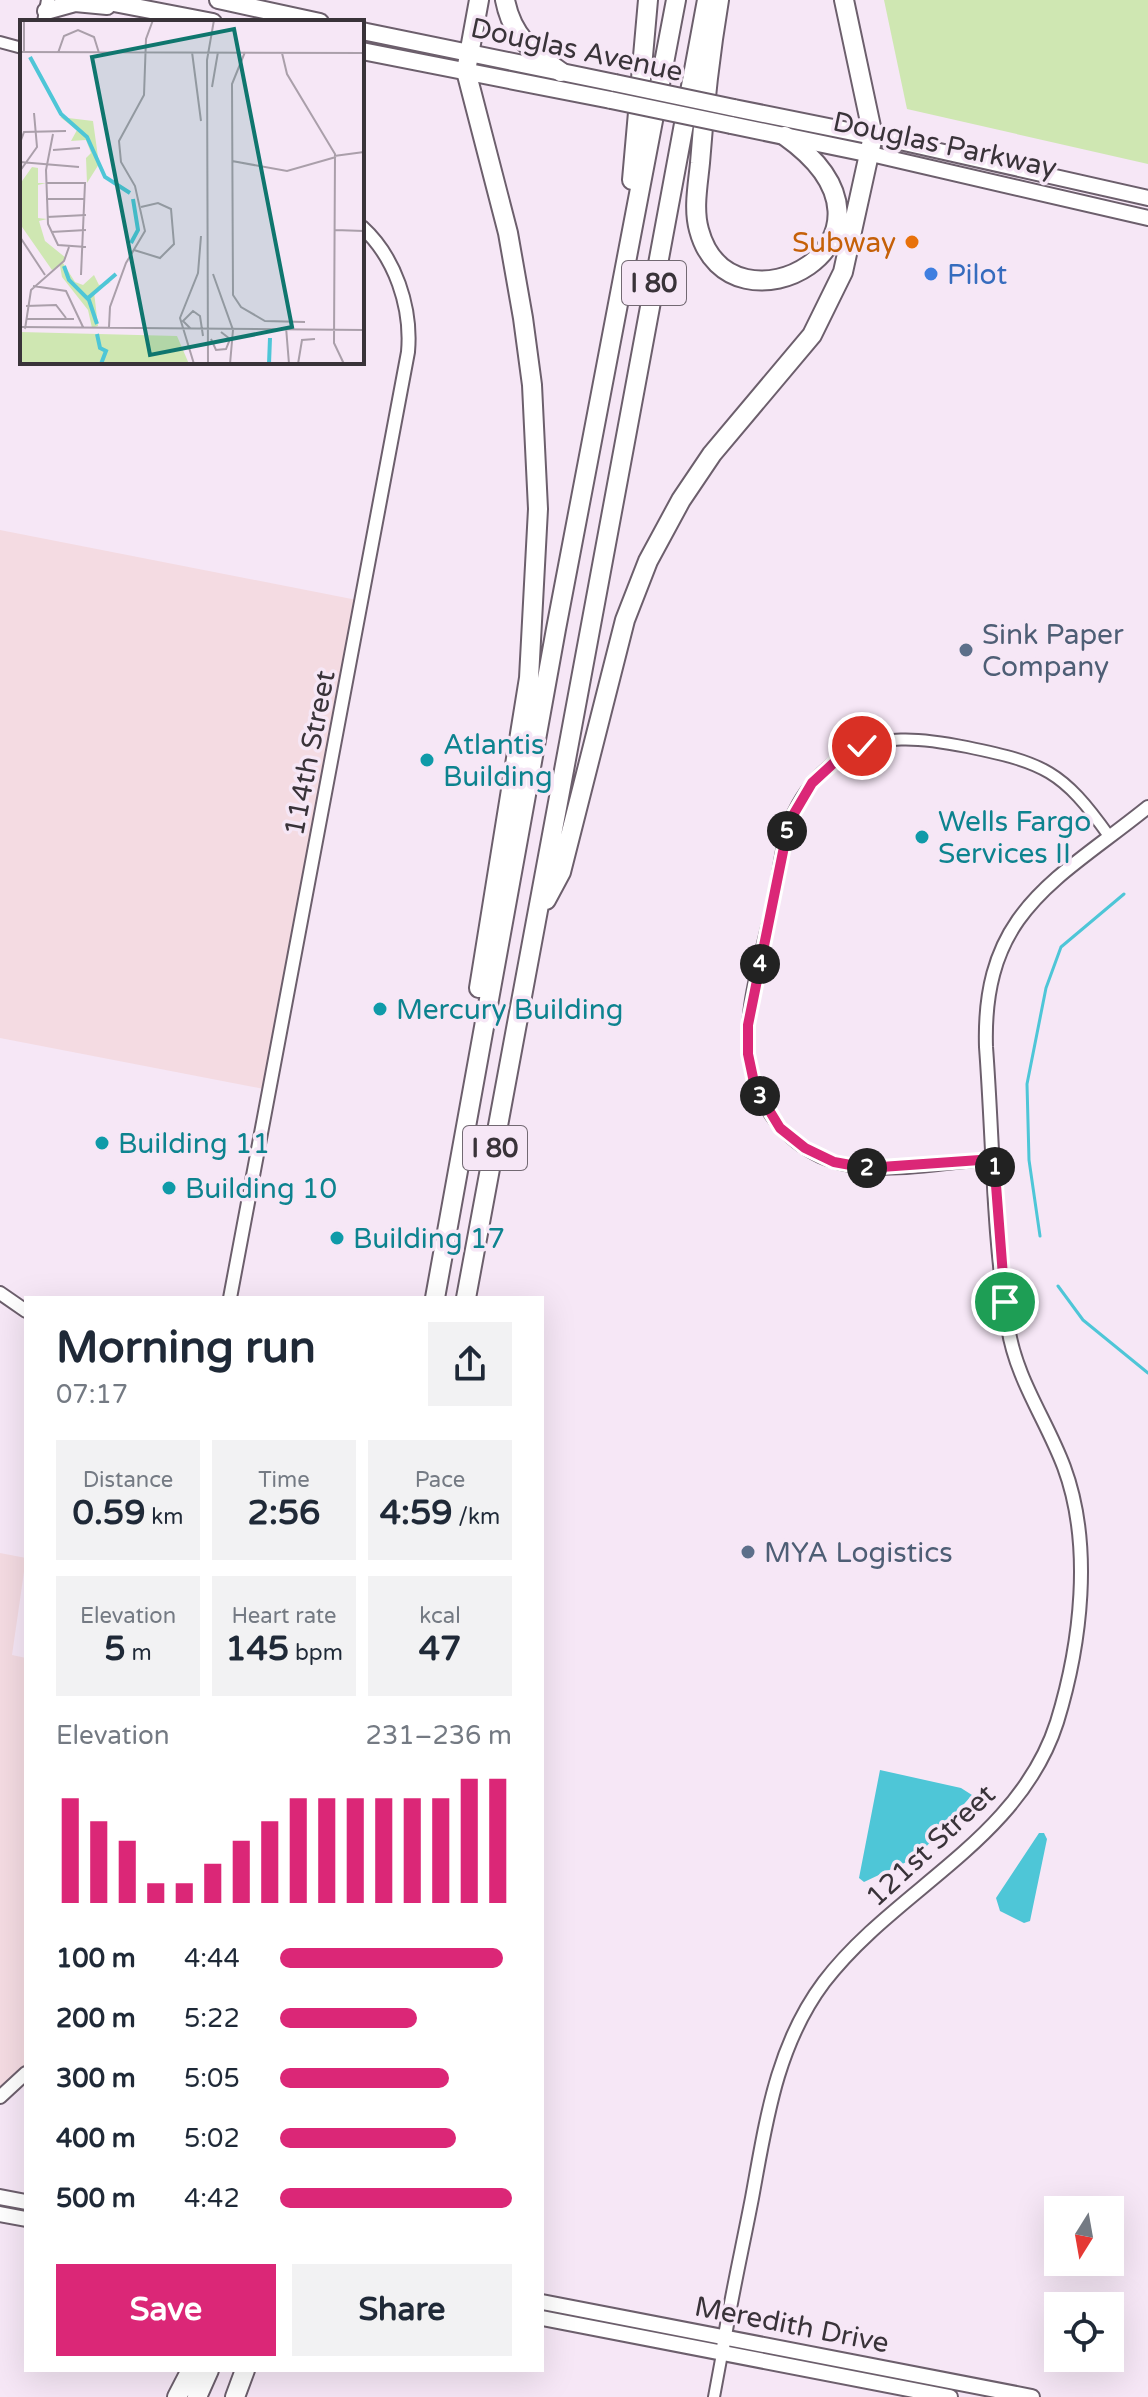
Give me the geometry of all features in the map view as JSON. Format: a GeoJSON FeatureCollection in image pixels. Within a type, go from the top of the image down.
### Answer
{"type":"FeatureCollection","features":[{"type":"Feature","properties":{"kind":"highway"},"geometry":{"type":"LineString","coordinates":[[444,1254],[459,1106],[529,678],[537,543],[534,423],[523,318],[505,219],[468,62],[479,0]]}},
{"type":"Feature","properties":{"kind":"highway"},"geometry":{"type":"LineString","coordinates":[[505,0],[512,26],[523,43],[561,72]]}},
{"type":"Feature","properties":{"kind":"highway"},"geometry":{"type":"LineString","coordinates":[[615,330],[648,0]]}},
{"type":"Feature","properties":{"kind":"highway","name":"I 80"},"geometry":{"type":"LineString","coordinates":[[435,1296],[556,629],[676,0]]}},
{"type":"Feature","properties":{"kind":"highway","name":"I 80"},"geometry":{"type":"LineString","coordinates":[[466,1296],[707,0]]}},
{"type":"Feature","properties":{"kind":"highway"},"geometry":{"type":"LineString","coordinates":[[719,0],[708,70],[697,217],[703,241],[715,260],[747,279],[784,279],[811,265],[831,241],[837,217],[836,194],[827,173],[816,159],[785,136]]}},
{"type":"Feature","properties":{"kind":"highway"},"geometry":{"type":"LineString","coordinates":[[539,913],[561,872],[625,620],[648,561],[681,500],[712,454],[804,345],[830,304],[853,240],[872,145],[844,0]]}},
{"type":"Feature","properties":{"kind":"highway"},"geometry":{"type":"LineString","coordinates":[[177,2397],[190,2372]]}},
{"type":"Feature","properties":{"kind":"highway"},"geometry":{"type":"LineString","coordinates":[[197,2397],[208,2372]]}},
{"type":"Feature","properties":{"kind":"highway"},"geometry":{"type":"LineString","coordinates":[[235,2397],[244,2372]]}},
{"type":"Feature","properties":{"kind":"main road"},"geometry":{"type":"LineString","coordinates":[[98,0],[202,20]]}},
{"type":"Feature","properties":{"kind":"main road"},"geometry":{"type":"LineString","coordinates":[[218,0],[311,20]]}},
{"type":"Feature","properties":{"kind":"main road"},"geometry":{"type":"LineString","coordinates":[[46,11],[75,3],[101,8],[117,4]]}},
{"type":"Feature","properties":{"kind":"main road","name":"Douglas Avenue"},"geometry":{"type":"LineString","coordinates":[[364,32],[468,62],[733,116]]}},
{"type":"Feature","properties":{"kind":"main road","name":"Douglas Avenue"},"geometry":{"type":"LineString","coordinates":[[364,51],[561,72],[613,92]]}},
{"type":"Feature","properties":{"kind":"main road","name":"Douglas Parkway"},"geometry":{"type":"LineString","coordinates":[[733,116],[785,136],[872,145],[1148,218]]}},
{"type":"Feature","properties":{"kind":"main road","name":"Douglas Parkway"},"geometry":{"type":"LineString","coordinates":[[733,116],[1148,198]]}},
{"type":"Feature","properties":{"kind":"main road"},"geometry":{"type":"LineString","coordinates":[[0,2197],[24,2202]]}},
{"type":"Feature","properties":{"kind":"main road"},"geometry":{"type":"LineString","coordinates":[[0,2214],[24,2219]]}},
{"type":"Feature","properties":{"kind":"main road","name":"Meredith Drive"},"geometry":{"type":"LineString","coordinates":[[544,2302],[1032,2397]]}},
{"type":"Feature","properties":{"kind":"main road","name":"Meredith Drive"},"geometry":{"type":"LineString","coordinates":[[544,2318],[950,2397]]}},
{"type":"Feature","properties":{"kind":"street"},"geometry":{"type":"LineString","coordinates":[[0,42],[20,47]]}},
{"type":"Feature","properties":{"kind":"street","name":"114th Street"},"geometry":{"type":"LineString","coordinates":[[230,1296],[408,352],[406,307],[397,277],[383,252],[364,229]]}},
{"type":"Feature","properties":{"kind":"street"},"geometry":{"type":"LineString","coordinates":[[994,1159],[867,1168],[818,1156],[780,1128],[762,1101],[751,1070],[748,1025],[789,822],[803,795],[824,770],[862,746],[901,738],[932,740],[1039,765],[1077,793],[1109,836]]}},
{"type":"Feature","properties":{"kind":"street","name":"121st Street"},"geometry":{"type":"LineString","coordinates":[[714,2397],[772,2093],[798,2023],[842,1961],[975,1843],[1026,1786],[1049,1744],[1062,1702],[1081,1592],[1081,1541],[1064,1467],[1031,1399],[1014,1353],[1005,1302],[985,1028],[996,964],[1031,900],[1055,876],[1148,807]]}},
{"type":"Feature","properties":{"kind":"street"},"geometry":{"type":"LineString","coordinates":[[0,1293],[20,1300]]}},
{"type":"Feature","properties":{"kind":"street"},"geometry":{"type":"LineString","coordinates":[[0,2097],[24,2075]]}},
{"type":"Feature","properties":{"kind":"shaded area"},"geometry":{"type":"Polygon","coordinates":[[[0,530],[362,601],[269,1090],[0,1038],[0,530]]]}},
{"type":"Feature","properties":{"kind":"shaded area"},"geometry":{"type":"Polygon","coordinates":[[[0,1553],[24,1558],[12,1655],[24,1658],[24,2075],[0,2097],[0,1553]]]}},
{"type":"Feature","properties":{"kind":"green space"},"geometry":{"type":"Polygon","coordinates":[[[884,0],[1148,0],[1148,164],[907,109],[884,0]]]}},
{"type":"Feature","properties":{"kind":"water"},"geometry":{"type":"Polygon","coordinates":[[[880,1770],[961,1788],[972,1795],[917,1857],[864,1882],[859,1878],[880,1770]]]}},
{"type":"Feature","properties":{"kind":"water"},"geometry":{"type":"Polygon","coordinates":[[[1039,1833],[1044,1833],[1047,1839],[1030,1921],[1024,1923],[1000,1911],[996,1898],[1039,1833]]]}},
{"type":"Feature","properties":{"kind":"waterway"},"geometry":{"type":"LineString","coordinates":[[1040,1236],[1029,1160],[1027,1084],[1046,988],[1061,947],[1124,894]]}},
{"type":"Feature","properties":{"kind":"waterway"},"geometry":{"type":"LineString","coordinates":[[1058,1286],[1083,1320],[1148,1373]]}},
{"type":"Feature","properties":{"kind":"place","name":"Subway"},"geometry":{"type":"Point","coordinates":[912,242]}},
{"type":"Feature","properties":{"kind":"place","name":"Pilot"},"geometry":{"type":"Point","coordinates":[931,274]}},
{"type":"Feature","properties":{"kind":"place","name":"Sink Paper Company"},"geometry":{"type":"Point","coordinates":[966,650]}},
{"type":"Feature","properties":{"kind":"place","name":"Atlantis Building"},"geometry":{"type":"Point","coordinates":[427,760]}},
{"type":"Feature","properties":{"kind":"place","name":"Wells Fargo Services II"},"geometry":{"type":"Point","coordinates":[922,837]}},
{"type":"Feature","properties":{"kind":"place","name":"Mercury Building"},"geometry":{"type":"Point","coordinates":[380,1009]}},
{"type":"Feature","properties":{"kind":"place","name":"Building 11"},"geometry":{"type":"Point","coordinates":[102,1143]}},
{"type":"Feature","properties":{"kind":"place","name":"Building 10"},"geometry":{"type":"Point","coordinates":[169,1188]}},
{"type":"Feature","properties":{"kind":"place","name":"Building 17"},"geometry":{"type":"Point","coordinates":[337,1238]}},
{"type":"Feature","properties":{"kind":"place","name":"MYA Logistics"},"geometry":{"type":"Point","coordinates":[748,1552]}},
{"type":"Feature","properties":{"kind":"route"},"geometry":{"type":"LineString","coordinates":[[862,746],[824,770],[803,795],[789,822],[748,1025],[747,1041],[755,1087],[780,1128],[805,1148],[834,1162],[867,1168],[994,1159],[1005,1302]]}}]}
